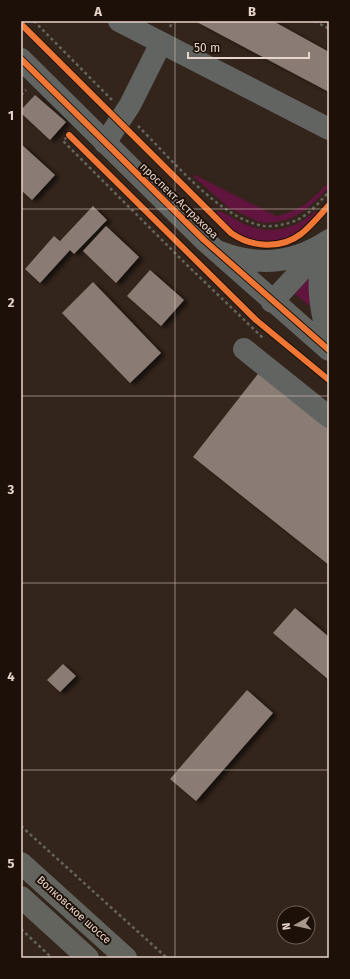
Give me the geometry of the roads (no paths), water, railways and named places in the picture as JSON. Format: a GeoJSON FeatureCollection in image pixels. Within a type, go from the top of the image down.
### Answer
{"type":"FeatureCollection","features":[{"type":"Feature","properties":{"kind":"main road","name":"Волковское шоссе"},"geometry":{"type":"LineString","coordinates":[[21,863],[126,958]]}},
{"type":"Feature","properties":{"kind":"main road"},"geometry":{"type":"LineString","coordinates":[[21,897],[85,957]]}},
{"type":"Feature","properties":{"kind":"street"},"geometry":{"type":"LineString","coordinates":[[120,21],[329,129]]}},
{"type":"Feature","properties":{"kind":"street"},"geometry":{"type":"LineString","coordinates":[[105,143],[125,113],[161,43]]}},
{"type":"Feature","properties":{"kind":"street","name":"проспект Астрахова"},"geometry":{"type":"LineString","coordinates":[[21,60],[213,249],[272,302],[329,350]]}},
{"type":"Feature","properties":{"kind":"street"},"geometry":{"type":"LineString","coordinates":[[213,249],[242,260],[271,261],[297,257],[329,241]]}},
{"type":"Feature","properties":{"kind":"street"},"geometry":{"type":"LineString","coordinates":[[272,302],[329,241]]}},
{"type":"Feature","properties":{"kind":"street"},"geometry":{"type":"LineString","coordinates":[[329,241],[322,262],[320,293],[329,338]]}},
{"type":"Feature","properties":{"kind":"street"},"geometry":{"type":"LineString","coordinates":[[244,349],[329,417]]}}]}
